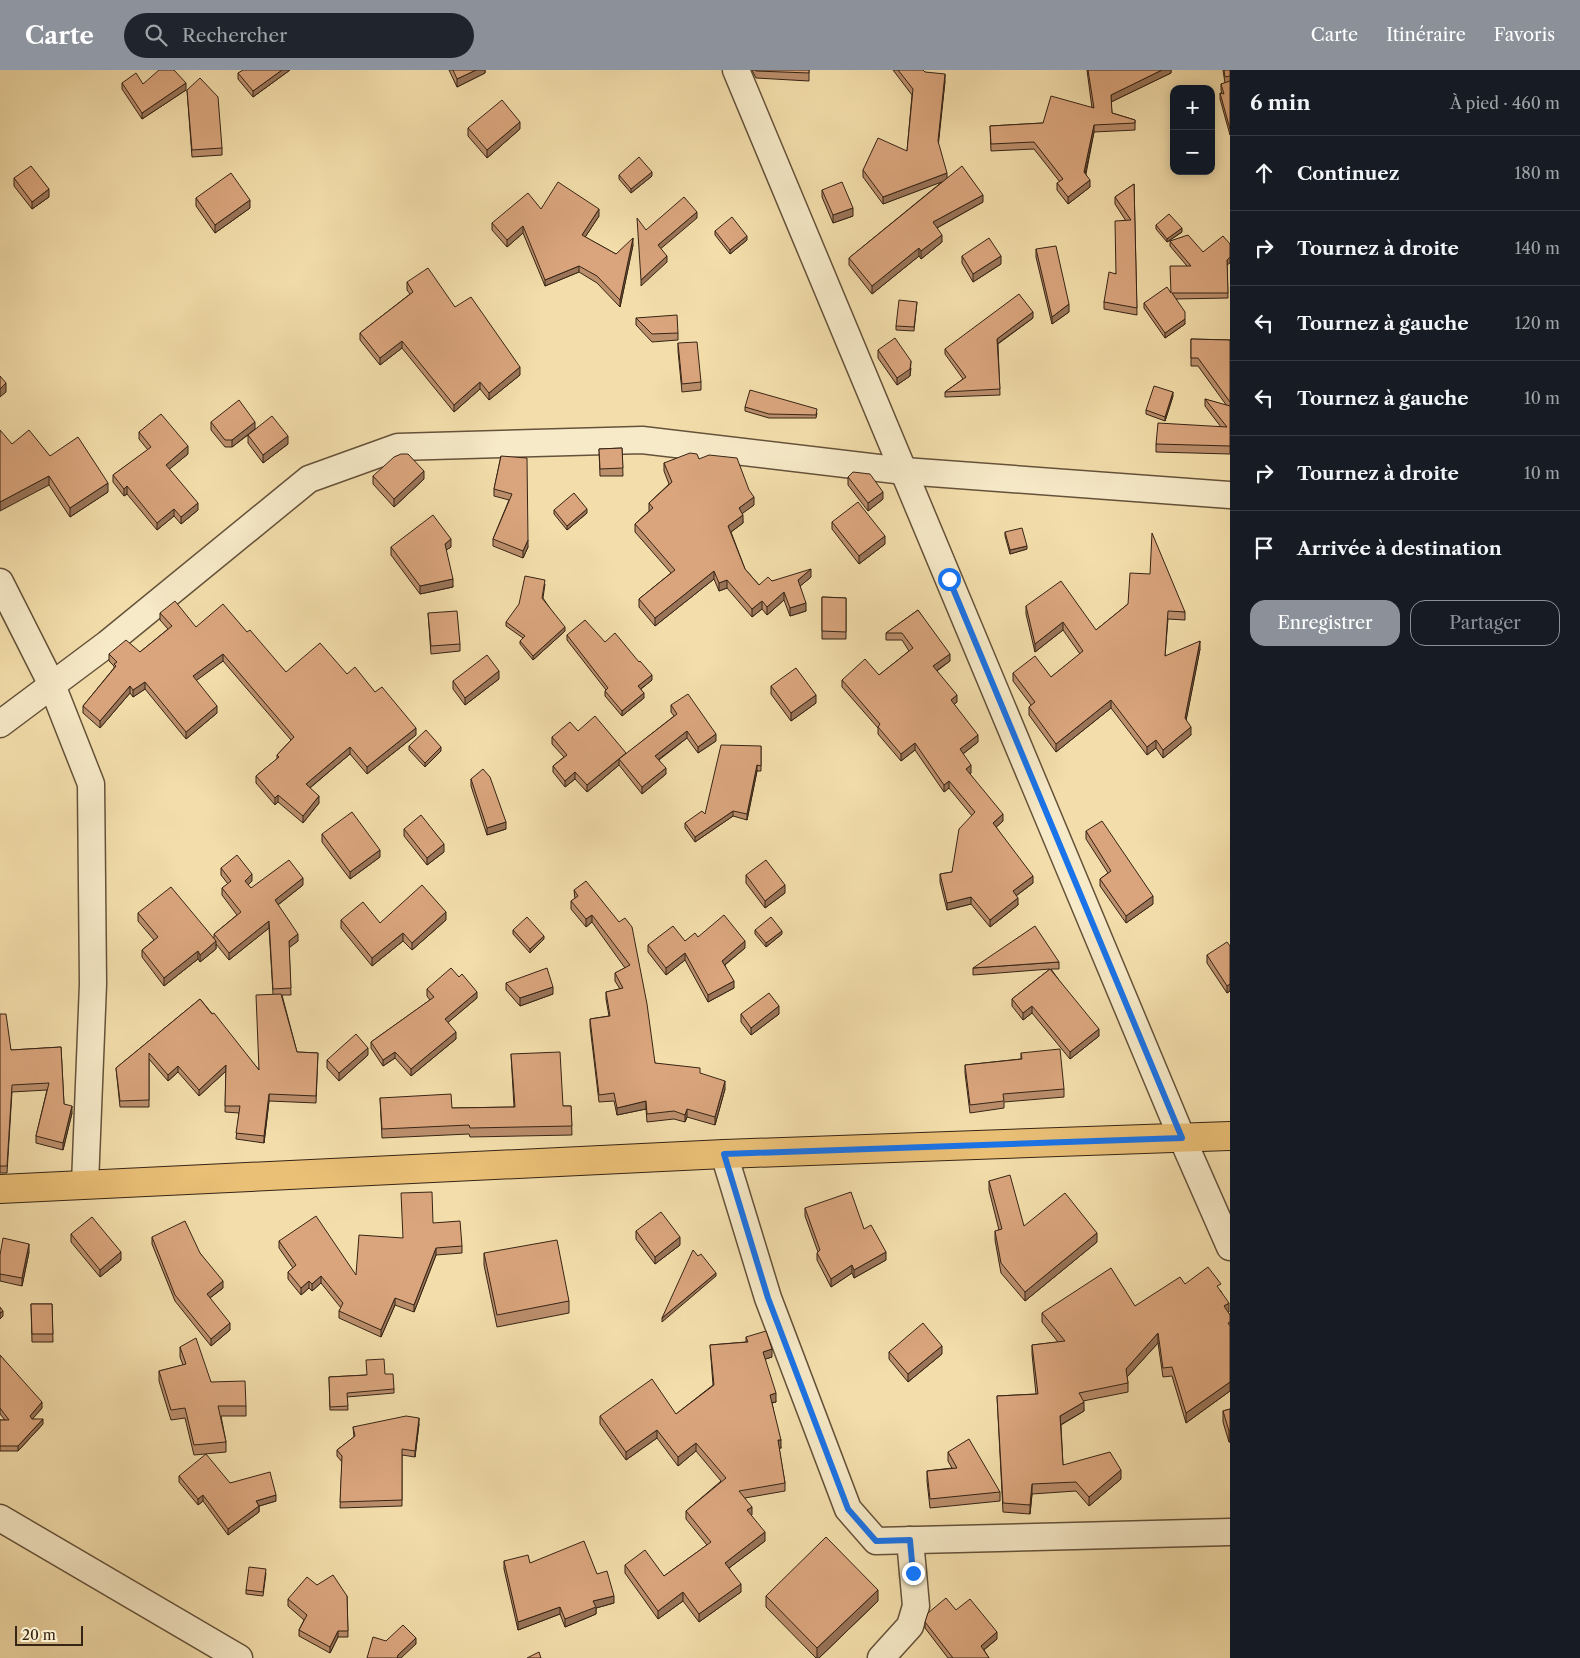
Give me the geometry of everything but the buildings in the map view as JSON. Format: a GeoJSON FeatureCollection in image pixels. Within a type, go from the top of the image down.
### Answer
{"type":"FeatureCollection","features":[{"type":"Feature","properties":{"kind":"main road"},"geometry":{"type":"LineString","coordinates":[[0,1189],[724,1154],[1230,1136]]}},
{"type":"Feature","properties":{"kind":"street"},"geometry":{"type":"LineString","coordinates":[[736,70],[1182,1138],[1230,1247]]}},
{"type":"Feature","properties":{"kind":"street"},"geometry":{"type":"LineString","coordinates":[[0,724],[107,644],[309,479],[398,447],[642,440],[904,471],[1230,495]]}},
{"type":"Feature","properties":{"kind":"street"},"geometry":{"type":"LineString","coordinates":[[0,582],[52,685],[91,784],[92,984],[86,1184]]}},
{"type":"Feature","properties":{"kind":"street"},"geometry":{"type":"LineString","coordinates":[[724,1154],[768,1298],[848,1509],[876,1541],[1230,1532]]}},
{"type":"Feature","properties":{"kind":"street"},"geometry":{"type":"LineString","coordinates":[[0,1518],[239,1658]]}},
{"type":"Feature","properties":{"kind":"street"},"geometry":{"type":"LineString","coordinates":[[881,1658],[910,1626],[916,1606],[910,1540]]}},
{"type":"Feature","properties":{"kind":"route"},"geometry":{"type":"LineString","coordinates":[[913,1573],[910,1540],[876,1541],[848,1509],[768,1298],[724,1154],[1182,1138],[949,579]]}}]}
